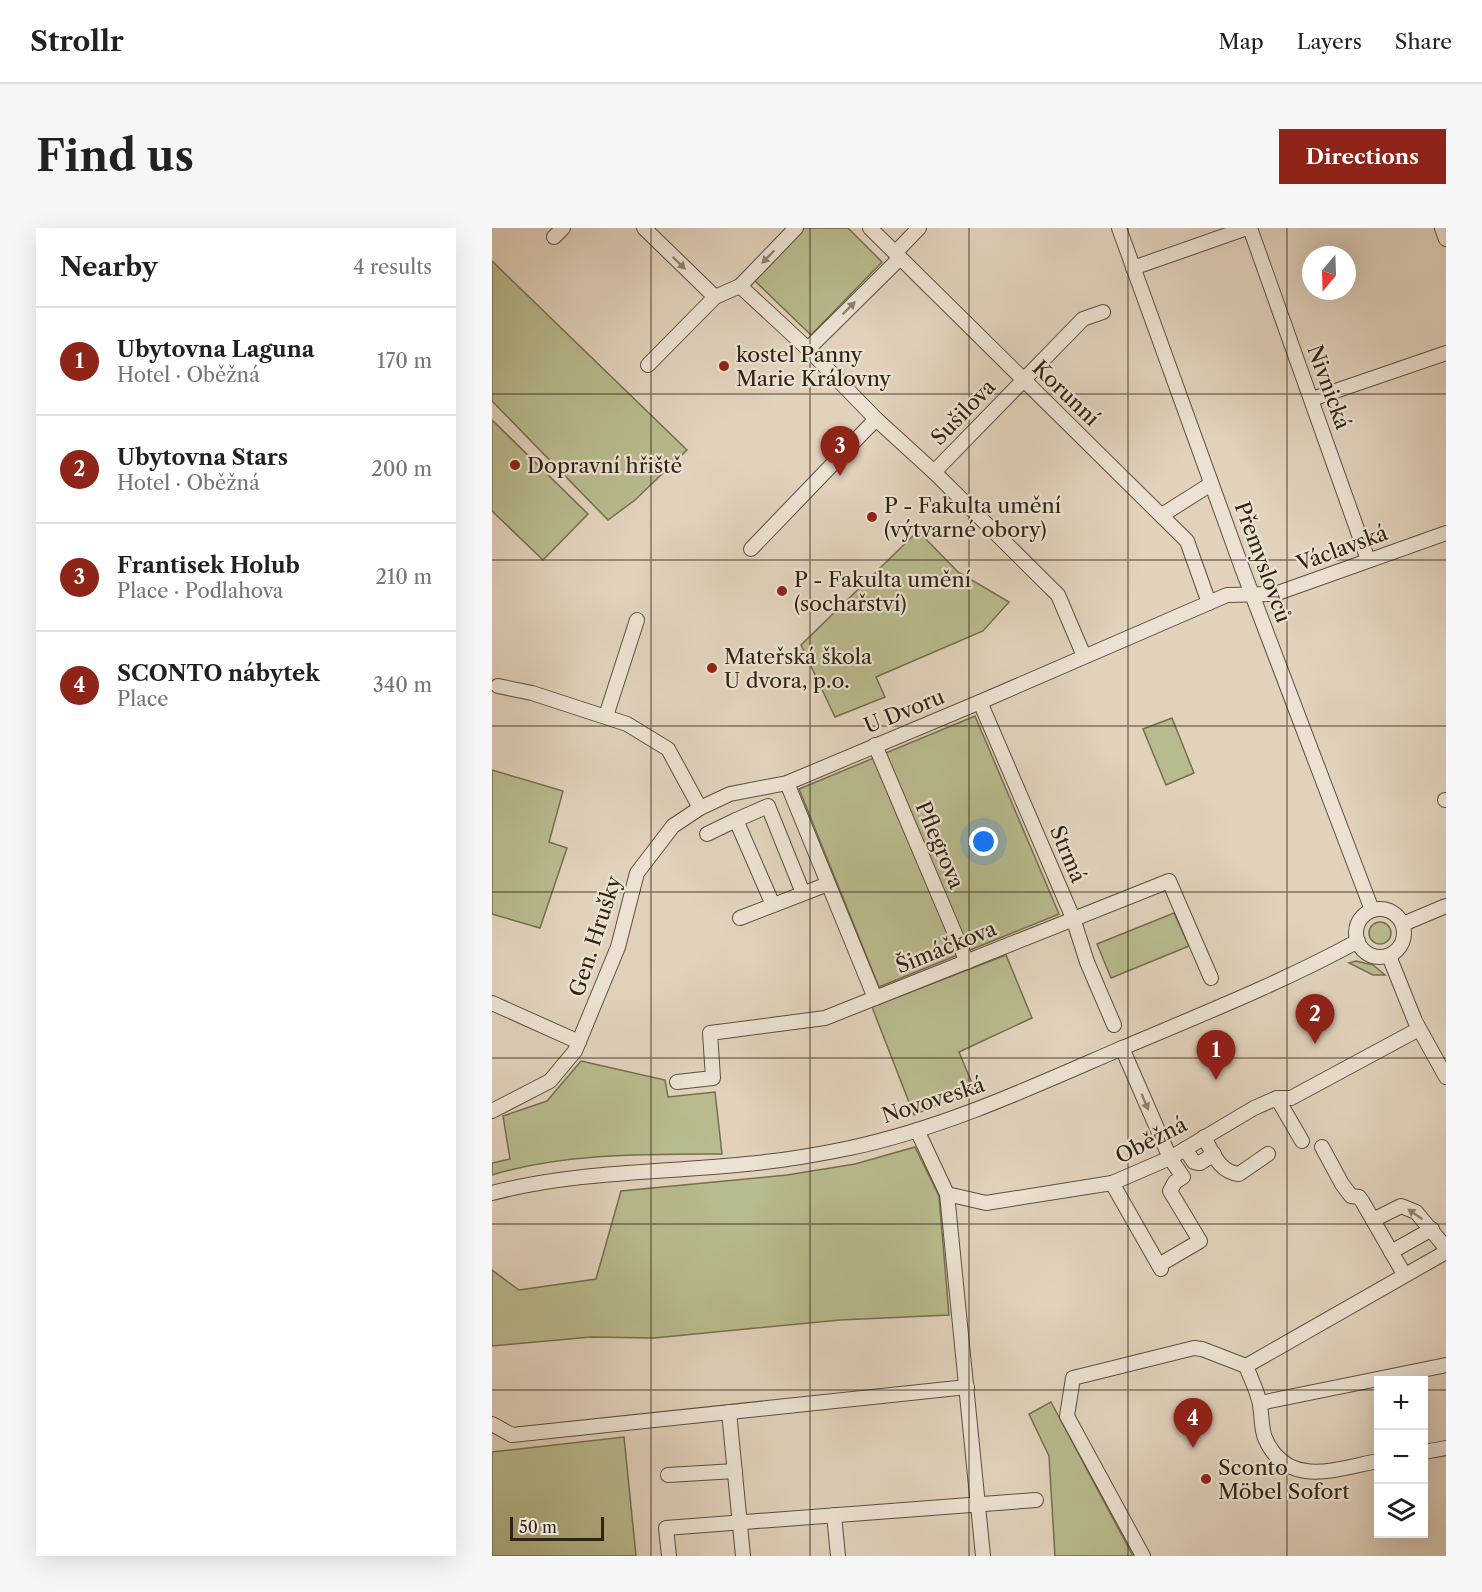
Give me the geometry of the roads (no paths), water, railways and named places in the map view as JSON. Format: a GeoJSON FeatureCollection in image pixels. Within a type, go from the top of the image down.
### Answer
{"type":"FeatureCollection","features":[{"type":"Feature","properties":{"kind":"street"},"geometry":{"type":"LineString","coordinates":[[644,228],[715,297]]}},
{"type":"Feature","properties":{"kind":"street"},"geometry":{"type":"LineString","coordinates":[[648,365],[715,297],[740,286],[796,228]]}},
{"type":"Feature","properties":{"kind":"street","name":"Korunní"},"geometry":{"type":"LineString","coordinates":[[870,228],[1187,541],[1209,603]]}},
{"type":"Feature","properties":{"kind":"street"},"geometry":{"type":"LineString","coordinates":[[808,349],[897,255],[919,228]]}},
{"type":"Feature","properties":{"kind":"street","name":"Přemyslovců"},"geometry":{"type":"LineString","coordinates":[[1119,228],[1254,601],[1372,910]]}},
{"type":"Feature","properties":{"kind":"street"},"geometry":{"type":"LineString","coordinates":[[1133,268],[1248,228]]}},
{"type":"Feature","properties":{"kind":"street","name":"Nivnická"},"geometry":{"type":"LineString","coordinates":[[1248,228],[1368,560]]}},
{"type":"Feature","properties":{"kind":"street"},"geometry":{"type":"LineString","coordinates":[[1442,228],[1446,239]]}},
{"type":"Feature","properties":{"kind":"street"},"geometry":{"type":"LineString","coordinates":[[740,286],[808,349],[876,419],[934,472],[1058,595],[1084,656]]}},
{"type":"Feature","properties":{"kind":"street","name":"Sušilova"},"geometry":{"type":"LineString","coordinates":[[934,472],[1083,319],[1103,312]]}},
{"type":"Feature","properties":{"kind":"street"},"geometry":{"type":"LineString","coordinates":[[1311,399],[1446,353]]}},
{"type":"Feature","properties":{"kind":"street"},"geometry":{"type":"LineString","coordinates":[[751,549],[876,419]]}},
{"type":"Feature","properties":{"kind":"street"},"geometry":{"type":"LineString","coordinates":[[1162,515],[1211,484]]}},
{"type":"Feature","properties":{"kind":"street","name":"Václavská"},"geometry":{"type":"LineString","coordinates":[[1254,601],[1446,533]]}},
{"type":"Feature","properties":{"kind":"street","name":"U Dvoru"},"geometry":{"type":"LineString","coordinates":[[787,783],[1227,595],[1254,601]]}},
{"type":"Feature","properties":{"kind":"street"},"geometry":{"type":"LineString","coordinates":[[606,716],[637,620]]}},
{"type":"Feature","properties":{"kind":"street"},"geometry":{"type":"LineString","coordinates":[[498,686],[532,693],[627,724],[668,749],[700,808]]}},
{"type":"Feature","properties":{"kind":"street","name":"Strmá"},"geometry":{"type":"LineString","coordinates":[[980,702],[1073,918],[1087,962],[1114,1025]]}},
{"type":"Feature","properties":{"kind":"street","name":"Pflegrova"},"geometry":{"type":"LineString","coordinates":[[875,746],[967,962]]}},
{"type":"Feature","properties":{"kind":"street"},"geometry":{"type":"LineString","coordinates":[[787,783],[875,998]]}},
{"type":"Feature","properties":{"kind":"street","name":"Gen. Hrušky"},"geometry":{"type":"LineString","coordinates":[[492,1111],[550,1081],[579,1042],[618,947],[637,873],[673,826],[700,808],[730,794],[787,783]]}},
{"type":"Feature","properties":{"kind":"street"},"geometry":{"type":"LineString","coordinates":[[706,834],[768,806],[803,893]]}},
{"type":"Feature","properties":{"kind":"street"},"geometry":{"type":"LineString","coordinates":[[736,820],[773,905]]}},
{"type":"Feature","properties":{"kind":"street","name":"Šimáčkova"},"geometry":{"type":"LineString","coordinates":[[677,1082],[713,1078],[710,1033],[825,1018],[1168,881],[1211,978]]}},
{"type":"Feature","properties":{"kind":"street"},"geometry":{"type":"LineString","coordinates":[[740,918],[828,884]]}},
{"type":"Feature","properties":{"kind":"street"},"geometry":{"type":"LineString","coordinates":[[1403,924],[1446,906]]}},
{"type":"Feature","properties":{"kind":"street"},"geometry":{"type":"LineString","coordinates":[[1381,908],[1390,910],[1403,924],[1405,933],[1403,943],[1389,956],[1371,955],[1363,950],[1358,942],[1356,932],[1358,923],[1372,910],[1381,908]]}},
{"type":"Feature","properties":{"kind":"street","name":"Novoveská"},"geometry":{"type":"LineString","coordinates":[[492,1192],[597,1174],[789,1159],[851,1148],[917,1130],[1021,1093],[1358,942]]}},
{"type":"Feature","properties":{"kind":"street"},"geometry":{"type":"LineString","coordinates":[[1389,956],[1419,1029],[1446,1077]]}},
{"type":"Feature","properties":{"kind":"street"},"geometry":{"type":"LineString","coordinates":[[492,1003],[579,1042]]}},
{"type":"Feature","properties":{"kind":"street","name":"Oběžná"},"geometry":{"type":"LineString","coordinates":[[946,1194],[986,1203],[1112,1183],[1170,1158],[1254,1108],[1277,1098],[1291,1098],[1419,1029]]}},
{"type":"Feature","properties":{"kind":"street"},"geometry":{"type":"LineString","coordinates":[[1112,1183],[1160,1267],[1200,1241],[1170,1191],[1175,1182],[1183,1177],[1170,1158],[1122,1048]]}},
{"type":"Feature","properties":{"kind":"street"},"geometry":{"type":"LineString","coordinates":[[1277,1098],[1302,1141]]}},
{"type":"Feature","properties":{"kind":"street"},"geometry":{"type":"LineString","coordinates":[[917,1130],[946,1194],[983,1556]]}},
{"type":"Feature","properties":{"kind":"street"},"geometry":{"type":"LineString","coordinates":[[1204,1137],[1222,1168],[1231,1173],[1239,1174],[1268,1154]]}},
{"type":"Feature","properties":{"kind":"street"},"geometry":{"type":"LineString","coordinates":[[1322,1147],[1342,1184],[1351,1196],[1359,1197],[1404,1274]]}},
{"type":"Feature","properties":{"kind":"street"},"geometry":{"type":"LineString","coordinates":[[1185,1149],[1194,1162],[1200,1163],[1214,1154]]}},
{"type":"Feature","properties":{"kind":"street"},"geometry":{"type":"LineString","coordinates":[[1246,1366],[1446,1250],[1432,1229],[1416,1212],[1401,1206],[1373,1220]]}},
{"type":"Feature","properties":{"kind":"street"},"geometry":{"type":"LineString","coordinates":[[1391,1252],[1432,1229]]}},
{"type":"Feature","properties":{"kind":"street"},"geometry":{"type":"LineString","coordinates":[[1143,1556],[1067,1416],[1073,1378],[1194,1348],[1202,1349],[1246,1366],[1260,1403],[1264,1436],[1275,1455],[1299,1471],[1312,1473],[1374,1462]]}},
{"type":"Feature","properties":{"kind":"street"},"geometry":{"type":"LineString","coordinates":[[1260,1403],[1446,1365]]}},
{"type":"Feature","properties":{"kind":"street"},"geometry":{"type":"LineString","coordinates":[[492,1424],[512,1435],[967,1387]]}},
{"type":"Feature","properties":{"kind":"street"},"geometry":{"type":"LineString","coordinates":[[729,1412],[743,1556]]}},
{"type":"Feature","properties":{"kind":"street"},"geometry":{"type":"LineString","coordinates":[[1428,1451],[1446,1448]]}},
{"type":"Feature","properties":{"kind":"street"},"geometry":{"type":"LineString","coordinates":[[668,1475],[735,1471]]}},
{"type":"Feature","properties":{"kind":"street"},"geometry":{"type":"LineString","coordinates":[[669,1556],[666,1528],[1036,1500]]}},
{"type":"Feature","properties":{"kind":"street"},"geometry":{"type":"LineString","coordinates":[[834,1515],[838,1556]]}},
{"type":"Feature","properties":{"kind":"place","name":"kostel Panny Marie Královny"},"geometry":{"type":"Point","coordinates":[724,366]}},
{"type":"Feature","properties":{"kind":"place","name":"Dopravní hřiště"},"geometry":{"type":"Point","coordinates":[515,465]}},
{"type":"Feature","properties":{"kind":"place","name":"Frantisek Holub"},"geometry":{"type":"Point","coordinates":[840,476]}},
{"type":"Feature","properties":{"kind":"place","name":"P - Fakulta umění (výtvarné obory)"},"geometry":{"type":"Point","coordinates":[872,517]}},
{"type":"Feature","properties":{"kind":"place","name":"P - Fakulta umění (sochařství)"},"geometry":{"type":"Point","coordinates":[782,591]}},
{"type":"Feature","properties":{"kind":"place","name":"Mateřská škola U dvora, p.o."},"geometry":{"type":"Point","coordinates":[712,668]}},
{"type":"Feature","properties":{"kind":"place","name":"Ubytovna Stars"},"geometry":{"type":"Point","coordinates":[1315,1044]}},
{"type":"Feature","properties":{"kind":"place","name":"Ubytovna Laguna"},"geometry":{"type":"Point","coordinates":[1216,1080]}},
{"type":"Feature","properties":{"kind":"place","name":"SCONTO nábytek"},"geometry":{"type":"Point","coordinates":[1193,1448]}},
{"type":"Feature","properties":{"kind":"place","name":"Sconto Möbel Sofort"},"geometry":{"type":"Point","coordinates":[1206,1479]}}]}
